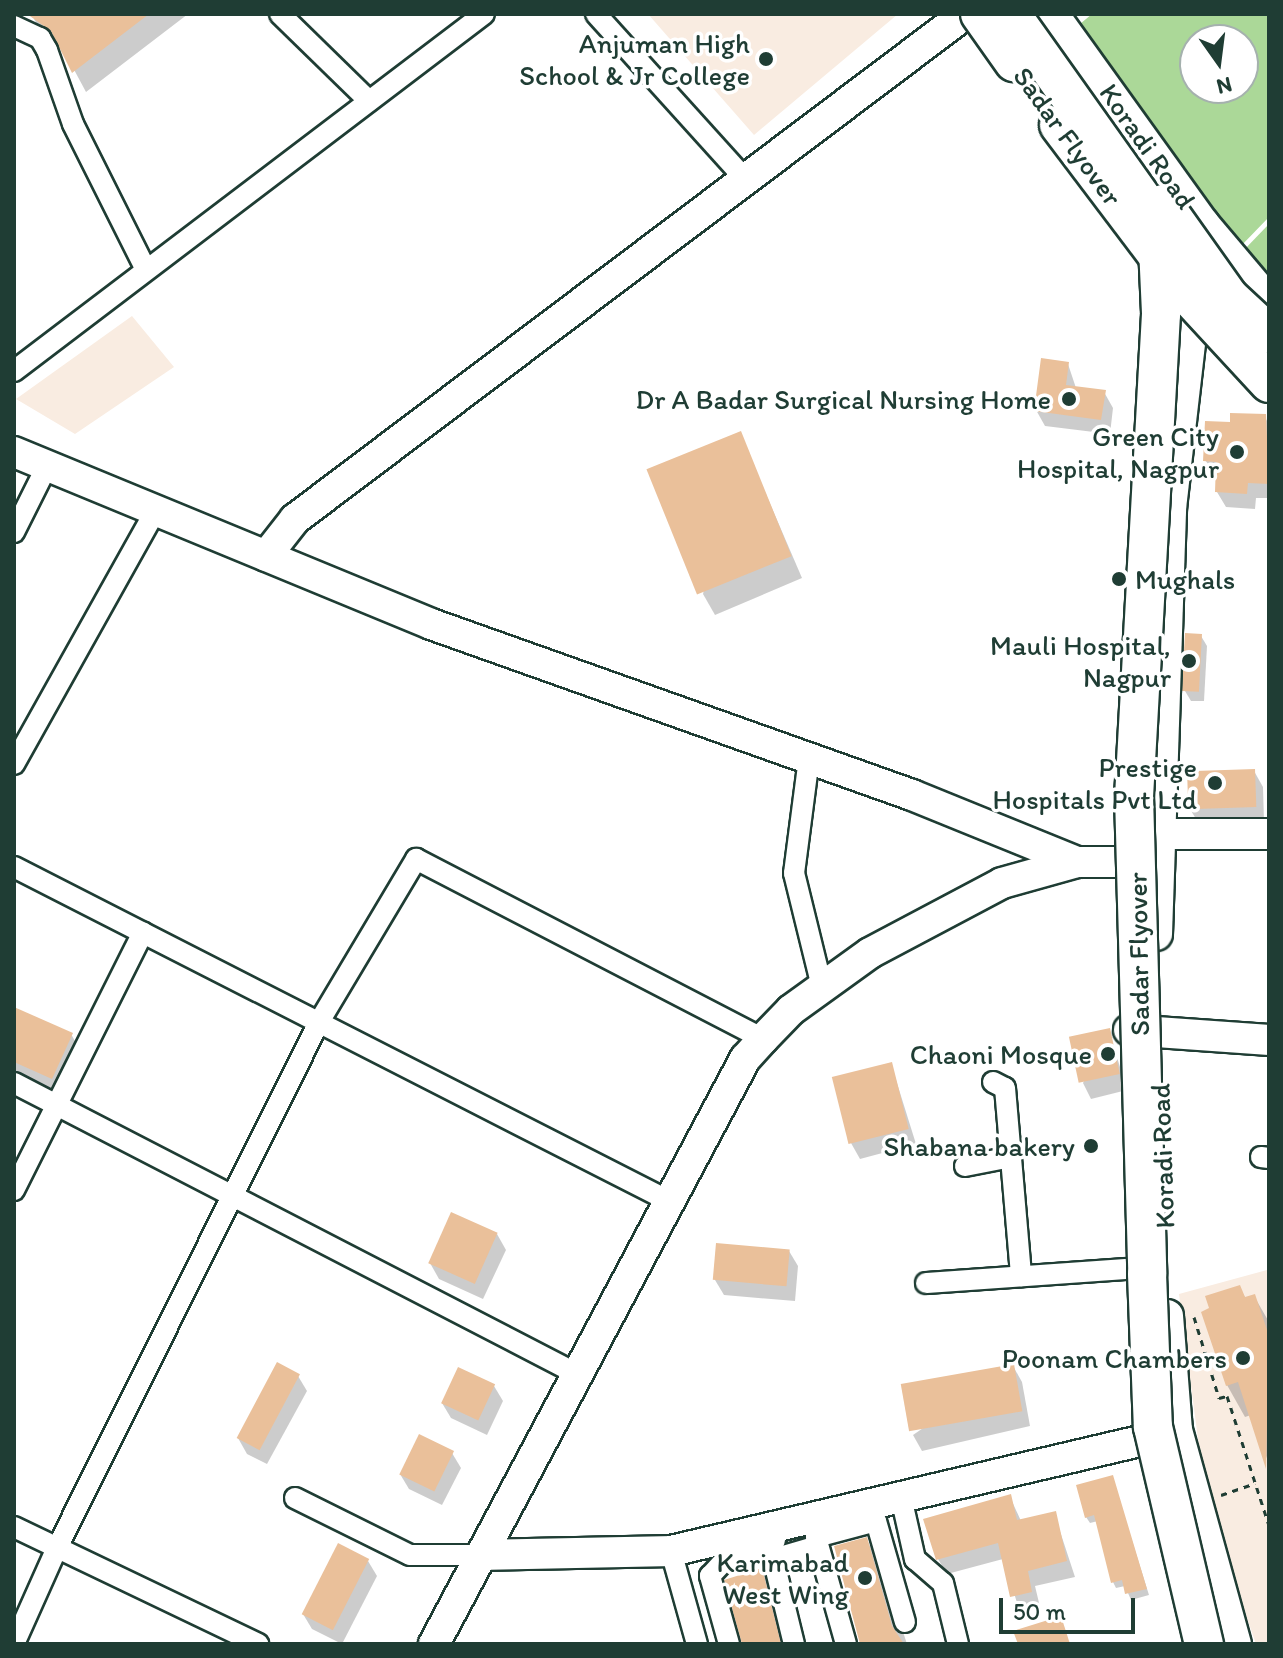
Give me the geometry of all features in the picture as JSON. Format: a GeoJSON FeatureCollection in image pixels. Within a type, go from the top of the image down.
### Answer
{"type":"FeatureCollection","features":[{"type":"Feature","properties":{"kind":"highway","name":"Sadar Flyover"},"geometry":{"type":"LineString","coordinates":[[980,14],[1177,282],[1267,357]]}},
{"type":"Feature","properties":{"kind":"highway","name":"Sadar Flyover"},"geometry":{"type":"LineString","coordinates":[[1011,14],[1148,207],[1158,247],[1161,314],[1134,796],[1146,1259],[1153,1427],[1204,1644]]}},
{"type":"Feature","properties":{"kind":"highway","name":"Sadar Flyover"},"geometry":{"type":"LineString","coordinates":[[1168,193],[1267,357]]}},
{"type":"Feature","properties":{"kind":"highway","name":"Sadar Flyover"},"geometry":{"type":"LineString","coordinates":[[1168,193],[1169,319],[1143,782],[1160,1414],[1218,1644]]}},
{"type":"Feature","properties":{"kind":"main road"},"geometry":{"type":"LineString","coordinates":[[992,14],[1164,244],[1267,357]]}},
{"type":"Feature","properties":{"kind":"main road","name":"Koradi Road"},"geometry":{"type":"LineString","coordinates":[[1052,14],[1168,193],[1203,224],[1269,302]]}},
{"type":"Feature","properties":{"kind":"main road","name":"Koradi Road"},"geometry":{"type":"LineString","coordinates":[[1168,193],[1151,359],[1128,671],[1139,848],[1143,1030],[1140,1268],[1146,1440],[1159,1518],[1191,1644]]}},
{"type":"Feature","properties":{"kind":"main road","name":"Koradi Road"},"geometry":{"type":"LineString","coordinates":[[1139,848],[1170,508],[1185,380],[1201,286],[1203,224]]}},
{"type":"Feature","properties":{"kind":"main road"},"geometry":{"type":"LineString","coordinates":[[1185,380],[1203,362],[1222,353],[1267,357]]}},
{"type":"Feature","properties":{"kind":"main road","name":"Koradi Road"},"geometry":{"type":"LineString","coordinates":[[1143,1030],[1176,1430],[1193,1502],[1235,1644]]}},
{"type":"Feature","properties":{"kind":"street"},"geometry":{"type":"LineString","coordinates":[[280,14],[369,101]]}},
{"type":"Feature","properties":{"kind":"street"},"geometry":{"type":"LineString","coordinates":[[14,371],[484,14]]}},
{"type":"Feature","properties":{"kind":"street"},"geometry":{"type":"LineString","coordinates":[[596,14],[745,179]]}},
{"type":"Feature","properties":{"kind":"street"},"geometry":{"type":"LineString","coordinates":[[266,556],[295,519],[965,14]]}},
{"type":"Feature","properties":{"kind":"street"},"geometry":{"type":"LineString","coordinates":[[14,26],[40,38],[47,50],[73,124],[146,270]]}},
{"type":"Feature","properties":{"kind":"street"},"geometry":{"type":"LineString","coordinates":[[14,452],[157,508],[431,624],[809,758],[1077,862]]}},
{"type":"Feature","properties":{"kind":"street"},"geometry":{"type":"LineString","coordinates":[[14,532],[47,466]]}},
{"type":"Feature","properties":{"kind":"street"},"geometry":{"type":"LineString","coordinates":[[14,764],[157,508]]}},
{"type":"Feature","properties":{"kind":"street"},"geometry":{"type":"LineString","coordinates":[[809,758],[794,873],[822,987]]}},
{"type":"Feature","properties":{"kind":"street"},"geometry":{"type":"LineString","coordinates":[[434,1644],[745,1059],[763,1039],[822,987],[870,953],[1002,883],[1139,848],[1269,834]]}},
{"type":"Feature","properties":{"kind":"street"},"geometry":{"type":"LineString","coordinates":[[14,1644],[57,1548],[319,1022],[416,859],[763,1039]]}},
{"type":"Feature","properties":{"kind":"street"},"geometry":{"type":"LineString","coordinates":[[14,867],[669,1201]]}},
{"type":"Feature","properties":{"kind":"street"},"geometry":{"type":"LineString","coordinates":[[14,1190],[143,932]]}},
{"type":"Feature","properties":{"kind":"street"},"geometry":{"type":"LineString","coordinates":[[1143,1030],[1269,1040]]}},
{"type":"Feature","properties":{"kind":"street"},"geometry":{"type":"LineString","coordinates":[[993,1082],[1005,1088],[1021,1276]]}},
{"type":"Feature","properties":{"kind":"street"},"geometry":{"type":"LineString","coordinates":[[14,1083],[577,1374]]}},
{"type":"Feature","properties":{"kind":"street"},"geometry":{"type":"LineString","coordinates":[[965,1166],[1011,1157]]}},
{"type":"Feature","properties":{"kind":"street"},"geometry":{"type":"LineString","coordinates":[[926,1283],[1140,1268]]}},
{"type":"Feature","properties":{"kind":"street"},"geometry":{"type":"LineString","coordinates":[[729,1644],[710,1576],[726,1559],[901,1497],[1146,1440]]}},
{"type":"Feature","properties":{"kind":"street"},"geometry":{"type":"LineString","coordinates":[[901,1497],[915,1559],[943,1583],[958,1644]]}},
{"type":"Feature","properties":{"kind":"street"},"geometry":{"type":"LineString","coordinates":[[295,1498],[410,1555],[671,1551],[801,1535],[817,1542]]}},
{"type":"Feature","properties":{"kind":"street"},"geometry":{"type":"LineString","coordinates":[[777,1539],[817,1542],[876,1521],[905,1622]]}},
{"type":"Feature","properties":{"kind":"street"},"geometry":{"type":"LineString","coordinates":[[14,1527],[258,1644]]}},
{"type":"Feature","properties":{"kind":"street"},"geometry":{"type":"LineString","coordinates":[[777,1539],[794,1644]]}},
{"type":"Feature","properties":{"kind":"street"},"geometry":{"type":"LineString","coordinates":[[817,1542],[846,1644]]}},
{"type":"Feature","properties":{"kind":"street"},"geometry":{"type":"LineString","coordinates":[[671,1551],[697,1644]]}},
{"type":"Feature","properties":{"kind":"path"},"geometry":{"type":"LineString","coordinates":[[1193,1313],[1219,1398],[1227,1396],[1269,1525]]}},
{"type":"Feature","properties":{"kind":"path"},"geometry":{"type":"LineString","coordinates":[[1193,1502],[1255,1483]]}},
{"type":"Feature","properties":{"kind":"shaded area","name":"Anjuman High School & Jr College"},"geometry":{"type":"Polygon","coordinates":[[[648,14],[898,14],[754,135],[648,14]]]}},
{"type":"Feature","properties":{"kind":"shaded area"},"geometry":{"type":"Polygon","coordinates":[[[132,316],[174,367],[75,434],[16,399],[132,316]]]}},
{"type":"Feature","properties":{"kind":"shaded area","name":"Poonam Chambers"},"geometry":{"type":"Polygon","coordinates":[[[1267,1270],[1269,1644],[1256,1644],[1206,1500],[1179,1294],[1267,1270]]]}},
{"type":"Feature","properties":{"kind":"green space"},"geometry":{"type":"Polygon","coordinates":[[[1092,14],[1269,14],[1269,217],[1240,247],[1080,24],[1092,14]]]}},
{"type":"Feature","properties":{"kind":"green space"},"geometry":{"type":"Polygon","coordinates":[[[1269,224],[1269,277],[1242,252],[1269,224]]]}},
{"type":"Feature","properties":{"kind":"building"},"geometry":{"type":"Polygon","coordinates":[[[27,14],[149,14],[72,73],[51,31],[27,14]]]}},
{"type":"Feature","properties":{"kind":"building"},"geometry":{"type":"Polygon","coordinates":[[[1041,358],[1069,362],[1066,385],[1106,390],[1101,420],[1034,411],[1041,358]]]}},
{"type":"Feature","properties":{"kind":"building"},"geometry":{"type":"Polygon","coordinates":[[[1230,413],[1266,414],[1269,484],[1248,483],[1247,494],[1215,492],[1216,462],[1203,461],[1205,421],[1230,422],[1230,413]]]}},
{"type":"Feature","properties":{"kind":"building"},"geometry":{"type":"Polygon","coordinates":[[[741,431],[792,556],[697,594],[646,469],[741,431]]]}},
{"type":"Feature","properties":{"kind":"building"},"geometry":{"type":"Polygon","coordinates":[[[1185,633],[1202,634],[1199,692],[1182,691],[1185,633]]]}},
{"type":"Feature","properties":{"kind":"building"},"geometry":{"type":"Polygon","coordinates":[[[1255,769],[1256,807],[1188,809],[1187,771],[1255,769]]]}},
{"type":"Feature","properties":{"kind":"building"},"geometry":{"type":"Polygon","coordinates":[[[14,1007],[73,1033],[52,1079],[14,1062],[14,1007]]]}},
{"type":"Feature","properties":{"kind":"building"},"geometry":{"type":"Polygon","coordinates":[[[1110,1028],[1120,1074],[1079,1083],[1069,1037],[1110,1028]]]}},
{"type":"Feature","properties":{"kind":"building"},"geometry":{"type":"Polygon","coordinates":[[[892,1062],[909,1129],[849,1144],[832,1077],[892,1062]]]}},
{"type":"Feature","properties":{"kind":"building"},"geometry":{"type":"Polygon","coordinates":[[[451,1212],[498,1233],[475,1284],[428,1263],[451,1212]]]}},
{"type":"Feature","properties":{"kind":"building"},"geometry":{"type":"Polygon","coordinates":[[[716,1243],[790,1249],[786,1286],[713,1280],[716,1243]]]}},
{"type":"Feature","properties":{"kind":"building","name":"Poonam Chambers"},"geometry":{"type":"Polygon","coordinates":[[[1240,1285],[1245,1297],[1255,1294],[1269,1336],[1266,1469],[1238,1382],[1226,1386],[1201,1312],[1209,1308],[1205,1296],[1240,1285]]]}},
{"type":"Feature","properties":{"kind":"building"},"geometry":{"type":"Polygon","coordinates":[[[277,1362],[300,1374],[260,1450],[237,1438],[277,1362]]]}},
{"type":"Feature","properties":{"kind":"building"},"geometry":{"type":"Polygon","coordinates":[[[1014,1364],[1022,1411],[909,1431],[901,1384],[1014,1364]]]}},
{"type":"Feature","properties":{"kind":"building"},"geometry":{"type":"Polygon","coordinates":[[[458,1367],[495,1384],[478,1421],[441,1403],[458,1367]]]}},
{"type":"Feature","properties":{"kind":"building"},"geometry":{"type":"Polygon","coordinates":[[[419,1434],[454,1451],[434,1492],[399,1474],[419,1434]]]}},
{"type":"Feature","properties":{"kind":"building"},"geometry":{"type":"Polygon","coordinates":[[[1113,1475],[1147,1589],[1125,1594],[1122,1580],[1111,1583],[1094,1515],[1085,1518],[1076,1485],[1113,1475]]]}},
{"type":"Feature","properties":{"kind":"building"},"geometry":{"type":"Polygon","coordinates":[[[1011,1494],[1017,1520],[1056,1511],[1067,1561],[1028,1571],[1032,1592],[1010,1597],[998,1543],[936,1560],[923,1519],[1011,1494]]]}},
{"type":"Feature","properties":{"kind":"building","name":"Karimabad West Wing"},"geometry":{"type":"Polygon","coordinates":[[[867,1537],[892,1626],[904,1644],[860,1644],[834,1546],[867,1537]]]}},
{"type":"Feature","properties":{"kind":"building"},"geometry":{"type":"Polygon","coordinates":[[[338,1543],[369,1559],[333,1630],[302,1614],[338,1543]]]}},
{"type":"Feature","properties":{"kind":"building"},"geometry":{"type":"Polygon","coordinates":[[[762,1568],[781,1644],[742,1644],[724,1580],[762,1568]]]}},
{"type":"Feature","properties":{"kind":"building"},"geometry":{"type":"Polygon","coordinates":[[[1061,1616],[1070,1644],[1018,1644],[1013,1631],[1061,1616]]]}},
{"type":"Feature","properties":{"kind":"place","name":"Anjuman High School & Jr College"},"geometry":{"type":"Point","coordinates":[766,59]}},
{"type":"Feature","properties":{"kind":"place","name":"Dr A Badar Surgical Nursing Home"},"geometry":{"type":"Point","coordinates":[1069,399]}},
{"type":"Feature","properties":{"kind":"place","name":"Green City Hospital, Nagpur"},"geometry":{"type":"Point","coordinates":[1237,452]}},
{"type":"Feature","properties":{"kind":"place","name":"Mughals"},"geometry":{"type":"Point","coordinates":[1119,579]}},
{"type":"Feature","properties":{"kind":"place","name":"Mauli Hospital, Nagpur"},"geometry":{"type":"Point","coordinates":[1189,661]}},
{"type":"Feature","properties":{"kind":"place","name":"Prestige Hospitals Pvt Ltd"},"geometry":{"type":"Point","coordinates":[1215,783]}},
{"type":"Feature","properties":{"kind":"place","name":"Chaoni Mosque"},"geometry":{"type":"Point","coordinates":[1108,1054]}},
{"type":"Feature","properties":{"kind":"place","name":"Shabana bakery"},"geometry":{"type":"Point","coordinates":[1091,1146]}},
{"type":"Feature","properties":{"kind":"place","name":"Poonam Chambers"},"geometry":{"type":"Point","coordinates":[1243,1358]}},
{"type":"Feature","properties":{"kind":"place","name":"Karimabad West Wing"},"geometry":{"type":"Point","coordinates":[865,1578]}}]}
